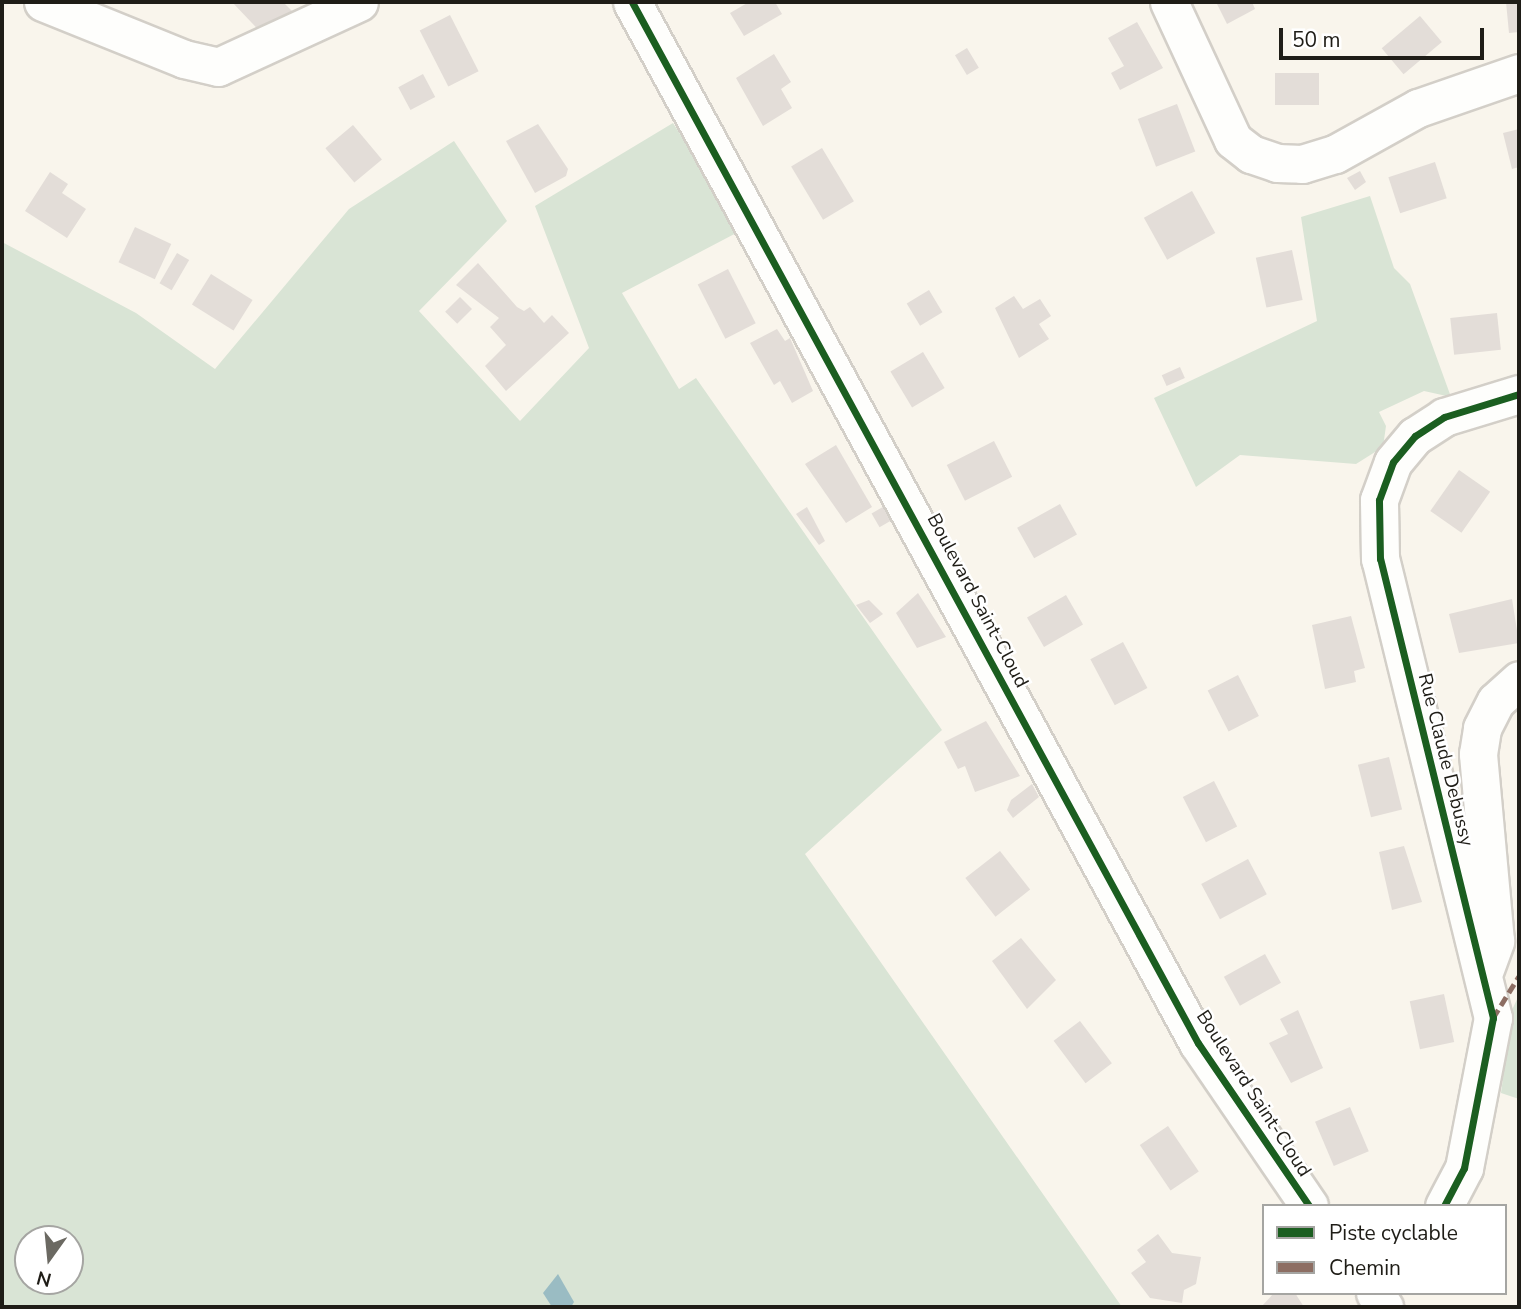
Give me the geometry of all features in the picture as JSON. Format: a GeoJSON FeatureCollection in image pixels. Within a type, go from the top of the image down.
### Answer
{"type":"FeatureCollection","features":[{"type":"Feature","properties":{"kind":"street"},"geometry":{"type":"LineString","coordinates":[[43,2],[184,59],[218,67],[359,2]]}},
{"type":"Feature","properties":{"kind":"street","name":"Boulevard Saint-Cloud"},"geometry":{"type":"LineString","coordinates":[[632,2],[1198,1043],[1308,1204]]}},
{"type":"Feature","properties":{"kind":"street"},"geometry":{"type":"LineString","coordinates":[[1169,2],[1233,139],[1251,154],[1277,163],[1303,164],[1335,154],[1419,108],[1519,73]]}},
{"type":"Feature","properties":{"kind":"street","name":"Rue Claude Debussy"},"geometry":{"type":"LineString","coordinates":[[1445,1204],[1464,1168],[1482,1091],[1493,1018],[1479,971],[1377,532],[1379,500],[1393,463],[1415,436],[1444,416],[1519,394]]}},
{"type":"Feature","properties":{"kind":"street"},"geometry":{"type":"LineString","coordinates":[[1479,971],[1488,968],[1495,941],[1478,754],[1496,701],[1519,680]]}},
{"type":"Feature","properties":{"kind":"green space"},"geometry":{"type":"Polygon","coordinates":[[[673,123],[742,230],[622,293],[679,389],[696,378],[942,730],[805,854],[1122,1307],[2,1307],[2,242],[136,313],[215,369],[349,209],[454,141],[507,221],[419,311],[520,421],[589,348],[535,206],[673,123]]]}},
{"type":"Feature","properties":{"kind":"green space"},"geometry":{"type":"Polygon","coordinates":[[[1370,196],[1394,268],[1410,284],[1451,397],[1424,391],[1379,412],[1386,426],[1383,447],[1356,464],[1240,455],[1196,487],[1154,398],[1317,321],[1301,217],[1370,196]]]}},
{"type":"Feature","properties":{"kind":"green space"},"geometry":{"type":"Polygon","coordinates":[[[1519,995],[1519,1099],[1501,1093],[1512,1010],[1519,995]]]}},
{"type":"Feature","properties":{"kind":"water"},"geometry":{"type":"Polygon","coordinates":[[[558,1274],[574,1302],[571,1307],[552,1307],[543,1293],[558,1274]]]}},
{"type":"Feature","properties":{"kind":"building"},"geometry":{"type":"Polygon","coordinates":[[[232,2],[283,2],[293,12],[268,40],[232,2]]]}},
{"type":"Feature","properties":{"kind":"building"},"geometry":{"type":"Polygon","coordinates":[[[749,2],[775,2],[782,14],[744,36],[730,13],[749,2]]]}},
{"type":"Feature","properties":{"kind":"building"},"geometry":{"type":"Polygon","coordinates":[[[1216,2],[1252,2],[1255,9],[1227,24],[1216,2]]]}},
{"type":"Feature","properties":{"kind":"building"},"geometry":{"type":"Polygon","coordinates":[[[1506,2],[1519,2],[1519,32],[1509,33],[1506,2]]]}},
{"type":"Feature","properties":{"kind":"building"},"geometry":{"type":"Polygon","coordinates":[[[450,15],[479,71],[448,87],[420,30],[450,15]]]}},
{"type":"Feature","properties":{"kind":"building"},"geometry":{"type":"Polygon","coordinates":[[[1420,16],[1442,42],[1404,74],[1382,48],[1420,16]]]}},
{"type":"Feature","properties":{"kind":"building"},"geometry":{"type":"Polygon","coordinates":[[[1137,22],[1163,68],[1120,90],[1111,73],[1124,66],[1108,38],[1137,22]]]}},
{"type":"Feature","properties":{"kind":"building"},"geometry":{"type":"Polygon","coordinates":[[[967,48],[979,68],[967,75],[955,55],[967,48]]]}},
{"type":"Feature","properties":{"kind":"building"},"geometry":{"type":"Polygon","coordinates":[[[774,54],[791,82],[781,89],[792,108],[763,126],[736,78],[774,54]]]}},
{"type":"Feature","properties":{"kind":"building"},"geometry":{"type":"Polygon","coordinates":[[[1275,73],[1319,73],[1319,105],[1275,105],[1275,73]]]}},
{"type":"Feature","properties":{"kind":"building"},"geometry":{"type":"Polygon","coordinates":[[[423,74],[435,97],[410,110],[398,87],[423,74]]]}},
{"type":"Feature","properties":{"kind":"building"},"geometry":{"type":"Polygon","coordinates":[[[1177,104],[1195,152],[1156,167],[1138,119],[1177,104]]]}},
{"type":"Feature","properties":{"kind":"building"},"geometry":{"type":"Polygon","coordinates":[[[538,124],[568,169],[566,176],[535,193],[506,141],[538,124]]]}},
{"type":"Feature","properties":{"kind":"building"},"geometry":{"type":"Polygon","coordinates":[[[353,125],[382,159],[354,183],[325,148],[353,125]]]}},
{"type":"Feature","properties":{"kind":"building"},"geometry":{"type":"Polygon","coordinates":[[[1519,129],[1519,167],[1512,169],[1503,133],[1519,129]]]}},
{"type":"Feature","properties":{"kind":"building"},"geometry":{"type":"Polygon","coordinates":[[[822,148],[854,201],[823,220],[791,167],[822,148]]]}},
{"type":"Feature","properties":{"kind":"building"},"geometry":{"type":"Polygon","coordinates":[[[1435,162],[1447,198],[1400,213],[1388,177],[1435,162]]]}},
{"type":"Feature","properties":{"kind":"building"},"geometry":{"type":"Polygon","coordinates":[[[1360,171],[1366,182],[1355,190],[1347,178],[1360,171]]]}},
{"type":"Feature","properties":{"kind":"building"},"geometry":{"type":"Polygon","coordinates":[[[50,172],[68,184],[62,193],[86,209],[67,238],[25,211],[50,172]]]}},
{"type":"Feature","properties":{"kind":"building"},"geometry":{"type":"Polygon","coordinates":[[[1192,191],[1215,233],[1167,260],[1144,218],[1192,191]]]}},
{"type":"Feature","properties":{"kind":"building"},"geometry":{"type":"Polygon","coordinates":[[[135,227],[171,244],[155,279],[119,262],[135,227]]]}},
{"type":"Feature","properties":{"kind":"building"},"geometry":{"type":"Polygon","coordinates":[[[1292,250],[1303,300],[1266,308],[1256,258],[1292,250]]]}},
{"type":"Feature","properties":{"kind":"building"},"geometry":{"type":"Polygon","coordinates":[[[177,253],[189,260],[172,290],[160,283],[177,253]]]}},
{"type":"Feature","properties":{"kind":"building"},"geometry":{"type":"Polygon","coordinates":[[[478,263],[517,307],[524,311],[530,307],[544,323],[552,315],[569,333],[506,391],[485,366],[506,345],[490,327],[499,318],[456,285],[478,263]]]}},
{"type":"Feature","properties":{"kind":"building"},"geometry":{"type":"Polygon","coordinates":[[[728,269],[756,323],[725,339],[698,284],[728,269]]]}},
{"type":"Feature","properties":{"kind":"building"},"geometry":{"type":"Polygon","coordinates":[[[211,274],[253,300],[233,330],[192,305],[211,274]]]}},
{"type":"Feature","properties":{"kind":"building"},"geometry":{"type":"Polygon","coordinates":[[[929,290],[942,312],[920,326],[907,303],[929,290]]]}},
{"type":"Feature","properties":{"kind":"building"},"geometry":{"type":"Polygon","coordinates":[[[1014,296],[1023,309],[1040,299],[1051,316],[1039,324],[1049,339],[1019,358],[995,308],[1014,296]]]}},
{"type":"Feature","properties":{"kind":"building"},"geometry":{"type":"Polygon","coordinates":[[[460,297],[472,309],[457,324],[445,312],[460,297]]]}},
{"type":"Feature","properties":{"kind":"building"},"geometry":{"type":"Polygon","coordinates":[[[1497,313],[1501,350],[1454,355],[1450,318],[1497,313]]]}},
{"type":"Feature","properties":{"kind":"building"},"geometry":{"type":"Polygon","coordinates":[[[777,329],[785,341],[790,338],[813,391],[792,403],[780,381],[774,385],[750,343],[777,329]]]}},
{"type":"Feature","properties":{"kind":"building"},"geometry":{"type":"Polygon","coordinates":[[[923,352],[945,388],[912,408],[890,372],[923,352]]]}},
{"type":"Feature","properties":{"kind":"building"},"geometry":{"type":"Polygon","coordinates":[[[1180,367],[1185,378],[1167,386],[1162,375],[1180,367]]]}},
{"type":"Feature","properties":{"kind":"building"},"geometry":{"type":"Polygon","coordinates":[[[994,441],[1012,477],[965,501],[947,465],[994,441]]]}},
{"type":"Feature","properties":{"kind":"building"},"geometry":{"type":"Polygon","coordinates":[[[836,445],[872,507],[846,523],[805,464],[836,445]]]}},
{"type":"Feature","properties":{"kind":"building"},"geometry":{"type":"Polygon","coordinates":[[[1459,470],[1490,492],[1461,533],[1430,511],[1459,470]]]}},
{"type":"Feature","properties":{"kind":"building"},"geometry":{"type":"Polygon","coordinates":[[[888,504],[896,518],[880,527],[872,514],[888,504]]]}},
{"type":"Feature","properties":{"kind":"building"},"geometry":{"type":"Polygon","coordinates":[[[1060,504],[1077,535],[1034,558],[1017,528],[1060,504]]]}},
{"type":"Feature","properties":{"kind":"building"},"geometry":{"type":"Polygon","coordinates":[[[807,507],[825,541],[819,545],[796,514],[807,507]]]}},
{"type":"Feature","properties":{"kind":"building"},"geometry":{"type":"Polygon","coordinates":[[[918,593],[946,637],[917,648],[896,613],[918,593]]]}},
{"type":"Feature","properties":{"kind":"building"},"geometry":{"type":"Polygon","coordinates":[[[1066,595],[1083,624],[1044,647],[1027,618],[1066,595]]]}},
{"type":"Feature","properties":{"kind":"building"},"geometry":{"type":"Polygon","coordinates":[[[1512,599],[1519,643],[1459,653],[1449,614],[1512,599]]]}},
{"type":"Feature","properties":{"kind":"building"},"geometry":{"type":"Polygon","coordinates":[[[869,600],[883,614],[870,623],[856,605],[869,600]]]}},
{"type":"Feature","properties":{"kind":"building"},"geometry":{"type":"Polygon","coordinates":[[[1351,616],[1365,668],[1354,671],[1356,682],[1325,689],[1312,625],[1351,616]]]}},
{"type":"Feature","properties":{"kind":"building"},"geometry":{"type":"Polygon","coordinates":[[[1123,642],[1147,688],[1115,705],[1090,659],[1123,642]]]}},
{"type":"Feature","properties":{"kind":"building"},"geometry":{"type":"Polygon","coordinates":[[[1238,675],[1259,716],[1229,731],[1208,690],[1238,675]]]}},
{"type":"Feature","properties":{"kind":"building"},"geometry":{"type":"Polygon","coordinates":[[[986,721],[1020,776],[975,792],[965,766],[958,769],[944,742],[986,721]]]}},
{"type":"Feature","properties":{"kind":"building"},"geometry":{"type":"Polygon","coordinates":[[[1389,757],[1402,809],[1371,817],[1358,765],[1389,757]]]}},
{"type":"Feature","properties":{"kind":"building"},"geometry":{"type":"Polygon","coordinates":[[[1214,781],[1237,826],[1206,842],[1183,797],[1214,781]]]}},
{"type":"Feature","properties":{"kind":"building"},"geometry":{"type":"Polygon","coordinates":[[[1032,784],[1039,797],[1013,818],[1007,810],[1011,800],[1032,784]]]}},
{"type":"Feature","properties":{"kind":"building"},"geometry":{"type":"Polygon","coordinates":[[[1404,846],[1422,902],[1392,910],[1379,852],[1404,846]]]}},
{"type":"Feature","properties":{"kind":"building"},"geometry":{"type":"Polygon","coordinates":[[[1000,851],[1030,890],[995,917],[965,878],[1000,851]]]}},
{"type":"Feature","properties":{"kind":"building"},"geometry":{"type":"Polygon","coordinates":[[[1248,859],[1267,894],[1220,919],[1201,884],[1248,859]]]}},
{"type":"Feature","properties":{"kind":"building"},"geometry":{"type":"Polygon","coordinates":[[[1021,938],[1056,980],[1027,1009],[992,961],[1021,938]]]}},
{"type":"Feature","properties":{"kind":"building"},"geometry":{"type":"Polygon","coordinates":[[[1265,954],[1281,983],[1240,1006],[1224,977],[1265,954]]]}},
{"type":"Feature","properties":{"kind":"building"},"geometry":{"type":"Polygon","coordinates":[[[1444,994],[1454,1042],[1420,1049],[1410,1001],[1444,994]]]}},
{"type":"Feature","properties":{"kind":"building"},"geometry":{"type":"Polygon","coordinates":[[[1298,1010],[1323,1068],[1291,1083],[1269,1043],[1288,1034],[1280,1019],[1298,1010]]]}},
{"type":"Feature","properties":{"kind":"building"},"geometry":{"type":"Polygon","coordinates":[[[1080,1021],[1112,1063],[1086,1083],[1054,1041],[1080,1021]]]}},
{"type":"Feature","properties":{"kind":"building"},"geometry":{"type":"Polygon","coordinates":[[[1350,1107],[1369,1151],[1334,1166],[1315,1122],[1350,1107]]]}},
{"type":"Feature","properties":{"kind":"building"},"geometry":{"type":"Polygon","coordinates":[[[1168,1126],[1199,1172],[1171,1191],[1140,1145],[1168,1126]]]}},
{"type":"Feature","properties":{"kind":"building"},"geometry":{"type":"Polygon","coordinates":[[[1158,1234],[1172,1253],[1201,1257],[1196,1284],[1184,1290],[1182,1303],[1150,1298],[1131,1273],[1146,1262],[1137,1250],[1158,1234]]]}},
{"type":"Feature","properties":{"kind":"building"},"geometry":{"type":"Polygon","coordinates":[[[1272,1295],[1296,1295],[1304,1307],[1261,1307],[1272,1295]]]}},
{"type":"Feature","properties":{"kind":"marked path"},"geometry":{"type":"LineString","coordinates":[[1493,1018],[1519,976]]}},
{"type":"Feature","properties":{"kind":"cycle path"},"geometry":{"type":"LineString","coordinates":[[632,2],[1198,1043],[1308,1204]]}},
{"type":"Feature","properties":{"kind":"cycle path"},"geometry":{"type":"LineString","coordinates":[[1445,1204],[1464,1168],[1493,1018],[1380,559],[1379,500],[1393,462],[1415,436],[1444,417],[1519,394]]}}]}
